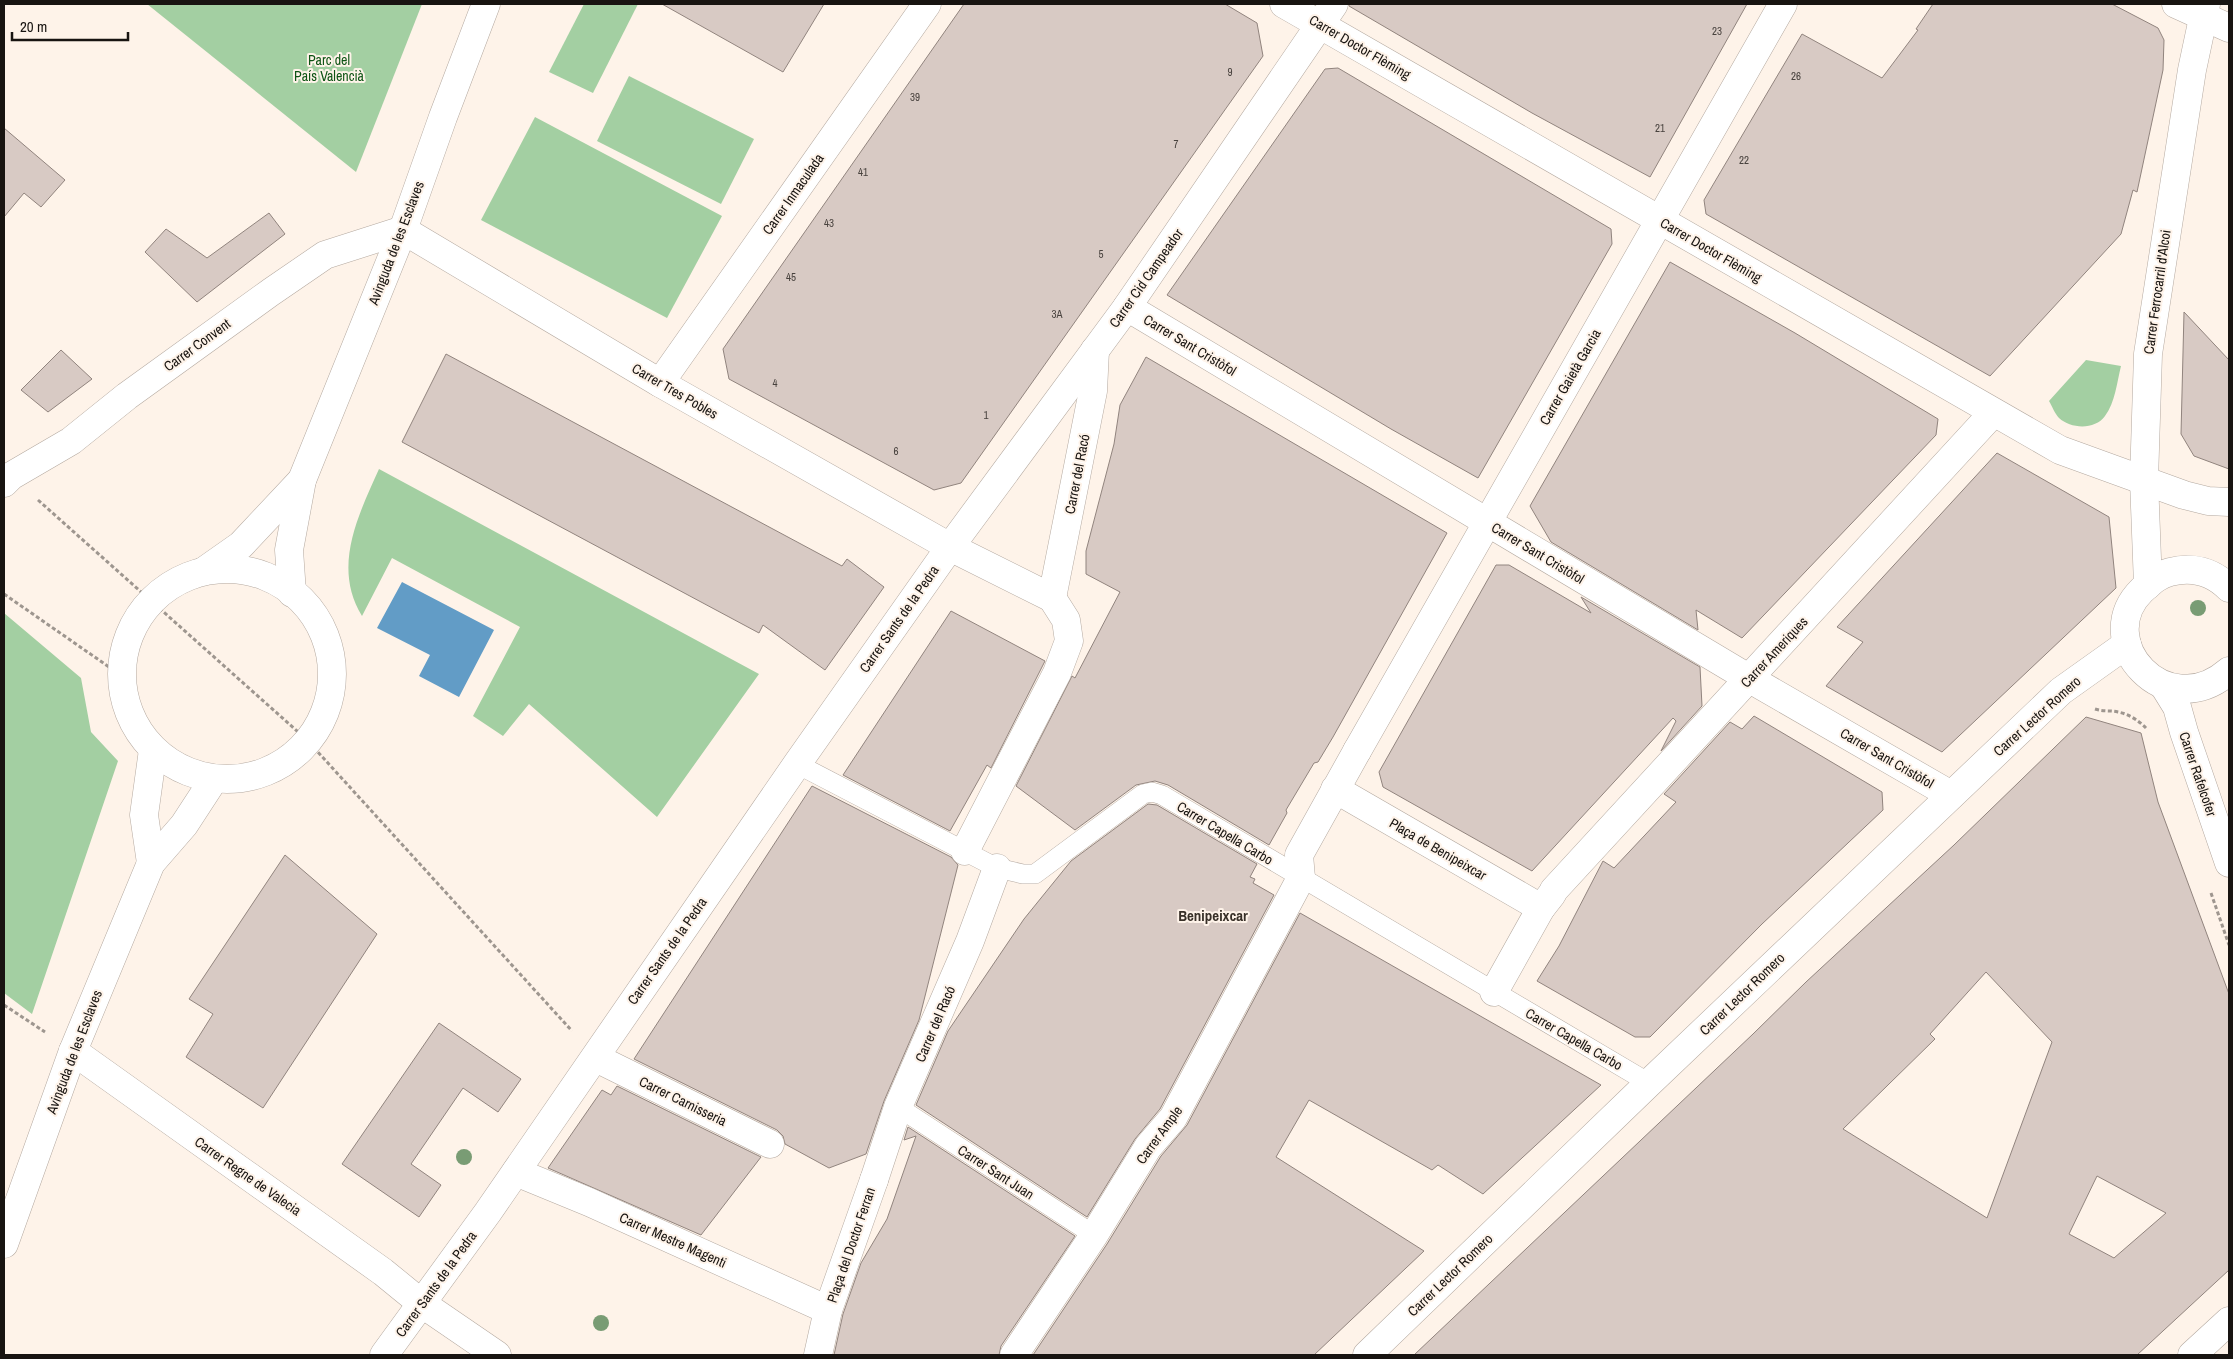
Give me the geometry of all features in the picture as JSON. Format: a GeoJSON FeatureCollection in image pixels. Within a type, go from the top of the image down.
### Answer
{"type":"FeatureCollection","features":[{"type":"Feature","properties":{"kind":"street","name":"Avinguda de les Esclaves"},"geometry":{"type":"LineString","coordinates":[[292,593],[289,550],[302,480],[403,230],[442,117],[486,4]]}},
{"type":"Feature","properties":{"kind":"street","name":"Carrer Inmaculada"},"geometry":{"type":"LineString","coordinates":[[660,383],[927,4]]}},
{"type":"Feature","properties":{"kind":"street","name":"Carrer Doctor Flèming"},"geometry":{"type":"LineString","coordinates":[[1284,4],[1327,14],[1659,220],[2060,450],[2117,472],[2197,498],[2229,502]]}},
{"type":"Feature","properties":{"kind":"street","name":"Carrer Gaietà Garcia"},"geometry":{"type":"LineString","coordinates":[[1335,789],[1783,4]]}},
{"type":"Feature","properties":{"kind":"street"},"geometry":{"type":"LineString","coordinates":[[2176,4],[2205,11],[2229,28]]}},
{"type":"Feature","properties":{"kind":"street","name":"Carrer Ferrocarril d'Alcoi"},"geometry":{"type":"LineString","coordinates":[[2148,584],[2144,480],[2148,354],[2188,89],[2205,11]]}},
{"type":"Feature","properties":{"kind":"street","name":"Carrer Cid Campeador"},"geometry":{"type":"LineString","coordinates":[[950,547],[1127,307],[1327,14]]}},
{"type":"Feature","properties":{"kind":"street","name":"Carrer Tres Pobles"},"geometry":{"type":"LineString","coordinates":[[403,230],[660,383],[950,547]]}},
{"type":"Feature","properties":{"kind":"street","name":"Carrer Convent"},"geometry":{"type":"LineString","coordinates":[[7,480],[71,441],[135,391],[325,255],[403,230]]}},
{"type":"Feature","properties":{"kind":"street","name":"Carrer Sant Cristòfol"},"geometry":{"type":"LineString","coordinates":[[1127,307],[1750,679],[1951,795]]}},
{"type":"Feature","properties":{"kind":"street","name":"Carrer del Racó"},"geometry":{"type":"LineString","coordinates":[[1052,598],[1093,391],[1095,350]]}},
{"type":"Feature","properties":{"kind":"street","name":"Carrer Ameriques"},"geometry":{"type":"LineString","coordinates":[[1548,899],[1993,413]]}},
{"type":"Feature","properties":{"kind":"street","name":"Avinguda de les Esclaves"},"geometry":{"type":"LineString","coordinates":[[204,571],[241,545],[302,480]]}},
{"type":"Feature","properties":{"kind":"street"},"geometry":{"type":"LineString","coordinates":[[950,547],[1052,598],[1066,620],[1069,641],[1057,673],[965,851]]}},
{"type":"Feature","properties":{"kind":"street","name":"Carrer Sants de la Pedra"},"geometry":{"type":"LineString","coordinates":[[384,1355],[596,1058],[797,764],[950,547]]}},
{"type":"Feature","properties":{"kind":"street"},"geometry":{"type":"LineString","coordinates":[[241,569],[275,580],[304,602],[324,632],[332,668],[328,705],[311,737],[306,739],[285,762],[251,777],[214,779],[179,768],[153,750],[132,720],[122,685],[124,648],[134,623],[151,600],[170,585],[204,571],[241,569]]}},
{"type":"Feature","properties":{"kind":"street"},"geometry":{"type":"LineString","coordinates":[[2229,588],[2219,579],[2200,570],[2180,569],[2161,574],[2134,598],[2128,612],[2125,628],[2127,644],[2134,661],[2147,676],[2164,686],[2181,690],[2198,688],[2215,682],[2229,670]]}},
{"type":"Feature","properties":{"kind":"street","name":"Carrer Lector Romero"},"geometry":{"type":"LineString","coordinates":[[1367,1355],[1649,1083],[2061,691],[2127,644]]}},
{"type":"Feature","properties":{"kind":"street","name":"Carrer Rafelcofer"},"geometry":{"type":"LineString","coordinates":[[2164,686],[2177,707],[2229,863]]}},
{"type":"Feature","properties":{"kind":"street"},"geometry":{"type":"LineString","coordinates":[[151,863],[144,815],[153,750]]}},
{"type":"Feature","properties":{"kind":"street","name":"Avinguda de les Esclaves"},"geometry":{"type":"LineString","coordinates":[[4,1244],[73,1051],[151,863],[184,825],[214,779]]}},
{"type":"Feature","properties":{"kind":"street"},"geometry":{"type":"LineString","coordinates":[[1301,878],[1299,855],[1335,789]]}},
{"type":"Feature","properties":{"kind":"street","name":"Plaça de Benipeixcar"},"geometry":{"type":"LineString","coordinates":[[1335,789],[1548,899]]}},
{"type":"Feature","properties":{"kind":"street","name":"Carrer del Racó"},"geometry":{"type":"LineString","coordinates":[[874,1180],[898,1107],[970,940],[997,868]]}},
{"type":"Feature","properties":{"kind":"street","name":"Carrer Ample"},"geometry":{"type":"LineString","coordinates":[[1014,1355],[1094,1235],[1148,1147],[1173,1118],[1183,1102],[1301,878]]}},
{"type":"Feature","properties":{"kind":"street"},"geometry":{"type":"LineString","coordinates":[[1494,992],[1548,899]]}},
{"type":"Feature","properties":{"kind":"street","name":"Carrer Regne de Valecia"},"geometry":{"type":"LineString","coordinates":[[73,1051],[383,1272],[421,1303],[497,1355]]}},
{"type":"Feature","properties":{"kind":"street","name":"Carrer Carnisseria"},"geometry":{"type":"LineString","coordinates":[[596,1058],[770,1144]]}},
{"type":"Feature","properties":{"kind":"street","name":"Carrer Mestre Magenti"},"geometry":{"type":"LineString","coordinates":[[516,1172],[589,1202],[828,1310]]}},
{"type":"Feature","properties":{"kind":"street","name":"Plaça del Doctor Ferran"},"geometry":{"type":"LineString","coordinates":[[818,1355],[828,1310],[874,1180]]}},
{"type":"Feature","properties":{"kind":"street"},"geometry":{"type":"LineString","coordinates":[[2192,1355],[2229,1321]]}},
{"type":"Feature","properties":{"kind":"lane","name":"Carrer Capella Carbo"},"geometry":{"type":"LineString","coordinates":[[797,764],[997,868],[1023,874],[1034,874],[1143,794],[1152,792],[1162,795],[1649,1083]]}},
{"type":"Feature","properties":{"kind":"lane","name":"Carrer Sant Juan"},"geometry":{"type":"LineString","coordinates":[[898,1107],[1094,1235]]}},
{"type":"Feature","properties":{"kind":"path"},"geometry":{"type":"LineString","coordinates":[[7,480],[151,600],[306,739],[596,1058]]}},
{"type":"Feature","properties":{"kind":"path"},"geometry":{"type":"LineString","coordinates":[[4,594],[122,676]]}},
{"type":"Feature","properties":{"kind":"path"},"geometry":{"type":"LineString","coordinates":[[4,1004],[73,1051]]}},
{"type":"Feature","properties":{"kind":"green space","name":"Parc del País Valencià"},"geometry":{"type":"Polygon","coordinates":[[[147,4],[422,4],[356,172],[147,4]]]}},
{"type":"Feature","properties":{"kind":"green space"},"geometry":{"type":"Polygon","coordinates":[[[584,4],[638,4],[593,93],[549,72],[584,4]]]}},
{"type":"Feature","properties":{"kind":"green space"},"geometry":{"type":"Polygon","coordinates":[[[629,76],[754,139],[721,204],[597,141],[629,76]]]}},
{"type":"Feature","properties":{"kind":"green space"},"geometry":{"type":"Polygon","coordinates":[[[535,117],[722,216],[667,318],[481,220],[535,117]]]}},
{"type":"Feature","properties":{"kind":"green space"},"geometry":{"type":"Polygon","coordinates":[[[2086,360],[2121,366],[2113,399],[2105,416],[2095,424],[2076,426],[2059,418],[2049,401],[2086,360]]]}},
{"type":"Feature","properties":{"kind":"green space"},"geometry":{"type":"Polygon","coordinates":[[[379,469],[759,674],[657,817],[529,704],[503,736],[473,716],[520,627],[392,558],[362,616],[353,598],[349,579],[351,542],[356,523],[379,469]]]}},
{"type":"Feature","properties":{"kind":"green space"},"geometry":{"type":"Polygon","coordinates":[[[4,613],[81,678],[91,732],[118,761],[32,1014],[4,993],[4,613]]]}},
{"type":"Feature","properties":{"kind":"water"},"geometry":{"type":"Polygon","coordinates":[[[402,582],[494,630],[459,697],[419,676],[430,655],[377,628],[402,582]]]}},
{"type":"Feature","properties":{"kind":"building"},"geometry":{"type":"Polygon","coordinates":[[[662,4],[824,4],[783,72],[662,4]]]}},
{"type":"Feature","properties":{"kind":"building"},"geometry":{"type":"Polygon","coordinates":[[[964,4],[1225,4],[1257,23],[1263,56],[961,483],[934,490],[729,379],[723,349],[964,4]]]}},
{"type":"Feature","properties":{"kind":"building"},"geometry":{"type":"Polygon","coordinates":[[[1349,4],[1747,4],[1650,177],[1532,113],[1349,6],[1349,4]]]}},
{"type":"Feature","properties":{"kind":"building"},"geometry":{"type":"Polygon","coordinates":[[[1933,4],[2112,4],[2158,28],[2164,40],[2163,70],[2137,192],[2133,190],[2121,234],[1990,376],[1706,214],[1704,200],[1802,34],[1882,78],[1918,30],[1916,29],[1933,4]]]}},
{"type":"Feature","properties":{"kind":"building"},"geometry":{"type":"Polygon","coordinates":[[[1338,68],[1611,229],[1612,244],[1478,478],[1391,429],[1167,295],[1325,69],[1338,68]]]}},
{"type":"Feature","properties":{"kind":"building"},"geometry":{"type":"Polygon","coordinates":[[[4,128],[65,180],[41,207],[24,193],[4,217],[4,128]]]}},
{"type":"Feature","properties":{"kind":"building"},"geometry":{"type":"Polygon","coordinates":[[[269,213],[285,234],[197,302],[145,252],[166,229],[207,258],[269,213]]]}},
{"type":"Feature","properties":{"kind":"building"},"geometry":{"type":"Polygon","coordinates":[[[1670,262],[1795,333],[1938,419],[1936,435],[1742,638],[1696,610],[1698,630],[1551,542],[1530,506],[1670,262]]]}},
{"type":"Feature","properties":{"kind":"building"},"geometry":{"type":"Polygon","coordinates":[[[2184,312],[2229,360],[2229,469],[2194,456],[2181,434],[2184,312]]]}},
{"type":"Feature","properties":{"kind":"building"},"geometry":{"type":"Polygon","coordinates":[[[61,350],[92,379],[48,412],[21,390],[61,350]]]}},
{"type":"Feature","properties":{"kind":"building"},"geometry":{"type":"Polygon","coordinates":[[[446,354],[842,566],[847,559],[884,587],[825,670],[763,625],[759,633],[402,442],[446,354]]]}},
{"type":"Feature","properties":{"kind":"building"},"geometry":{"type":"Polygon","coordinates":[[[1146,357],[1447,533],[1333,737],[1318,762],[1314,763],[1286,810],[1287,813],[1269,845],[1168,785],[1155,781],[1136,785],[1075,830],[1016,786],[1072,676],[1075,678],[1120,592],[1086,574],[1086,551],[1114,444],[1120,405],[1146,357]]]}},
{"type":"Feature","properties":{"kind":"building"},"geometry":{"type":"Polygon","coordinates":[[[1997,453],[2109,517],[2116,588],[1942,752],[1826,686],[1863,642],[1837,627],[1997,453]]]}},
{"type":"Feature","properties":{"kind":"building"},"geometry":{"type":"Polygon","coordinates":[[[1496,565],[1509,565],[1591,613],[1581,597],[1700,667],[1702,706],[1661,751],[1676,721],[1673,718],[1532,871],[1383,787],[1379,772],[1496,565]]]}},
{"type":"Feature","properties":{"kind":"building"},"geometry":{"type":"Polygon","coordinates":[[[951,611],[1045,661],[991,768],[987,765],[950,831],[843,775],[951,611]]]}},
{"type":"Feature","properties":{"kind":"building"},"geometry":{"type":"Polygon","coordinates":[[[1754,716],[1882,792],[1883,810],[1762,924],[1650,1037],[1635,1037],[1537,981],[1559,946],[1603,861],[1614,868],[1676,802],[1664,794],[1730,722],[1742,729],[1754,716]]]}},
{"type":"Feature","properties":{"kind":"building"},"geometry":{"type":"Polygon","coordinates":[[[2086,717],[2141,733],[2158,802],[2229,994],[2229,1270],[2137,1355],[1414,1355],[1806,982],[1954,845],[2086,717]],[[1986,972],[1930,1034],[1935,1039],[1843,1129],[1987,1218],[2052,1042],[1986,972]],[[2097,1176],[2069,1234],[2114,1258],[2166,1213],[2097,1176]]]}},
{"type":"Feature","properties":{"kind":"building"},"geometry":{"type":"Polygon","coordinates":[[[812,786],[951,857],[958,865],[919,1020],[884,1101],[866,1154],[829,1168],[785,1144],[783,1136],[777,1130],[634,1059],[812,786]]]}},
{"type":"Feature","properties":{"kind":"building"},"geometry":{"type":"Polygon","coordinates":[[[1148,804],[1157,805],[1257,864],[1250,877],[1255,879],[1253,883],[1274,895],[1160,1109],[1135,1139],[1087,1217],[916,1105],[948,1031],[1024,919],[1071,861],[1148,804]]]}},
{"type":"Feature","properties":{"kind":"building"},"geometry":{"type":"Polygon","coordinates":[[[285,855],[377,934],[263,1108],[186,1057],[213,1014],[189,999],[285,855]]]}},
{"type":"Feature","properties":{"kind":"building"},"geometry":{"type":"Polygon","coordinates":[[[1300,913],[1601,1085],[1483,1194],[1438,1165],[1432,1170],[1309,1100],[1276,1157],[1424,1251],[1314,1355],[1033,1355],[1107,1244],[1161,1156],[1187,1125],[1300,913]]]}},
{"type":"Feature","properties":{"kind":"building"},"geometry":{"type":"Polygon","coordinates":[[[439,1023],[521,1079],[498,1112],[463,1088],[411,1164],[441,1185],[419,1217],[342,1164],[439,1023]]]}},
{"type":"Feature","properties":{"kind":"building"},"geometry":{"type":"Polygon","coordinates":[[[617,1086],[761,1157],[701,1235],[548,1168],[602,1090],[611,1095],[617,1086]]]}},
{"type":"Feature","properties":{"kind":"building"},"geometry":{"type":"Polygon","coordinates":[[[908,1127],[1075,1236],[1001,1346],[999,1355],[834,1355],[843,1314],[861,1263],[887,1219],[916,1136],[904,1140],[908,1127]]]}},
{"type":"Feature","properties":{"kind":"district","name":"Benipeixcar"},"geometry":{"type":"Point","coordinates":[1213,916]}}]}
